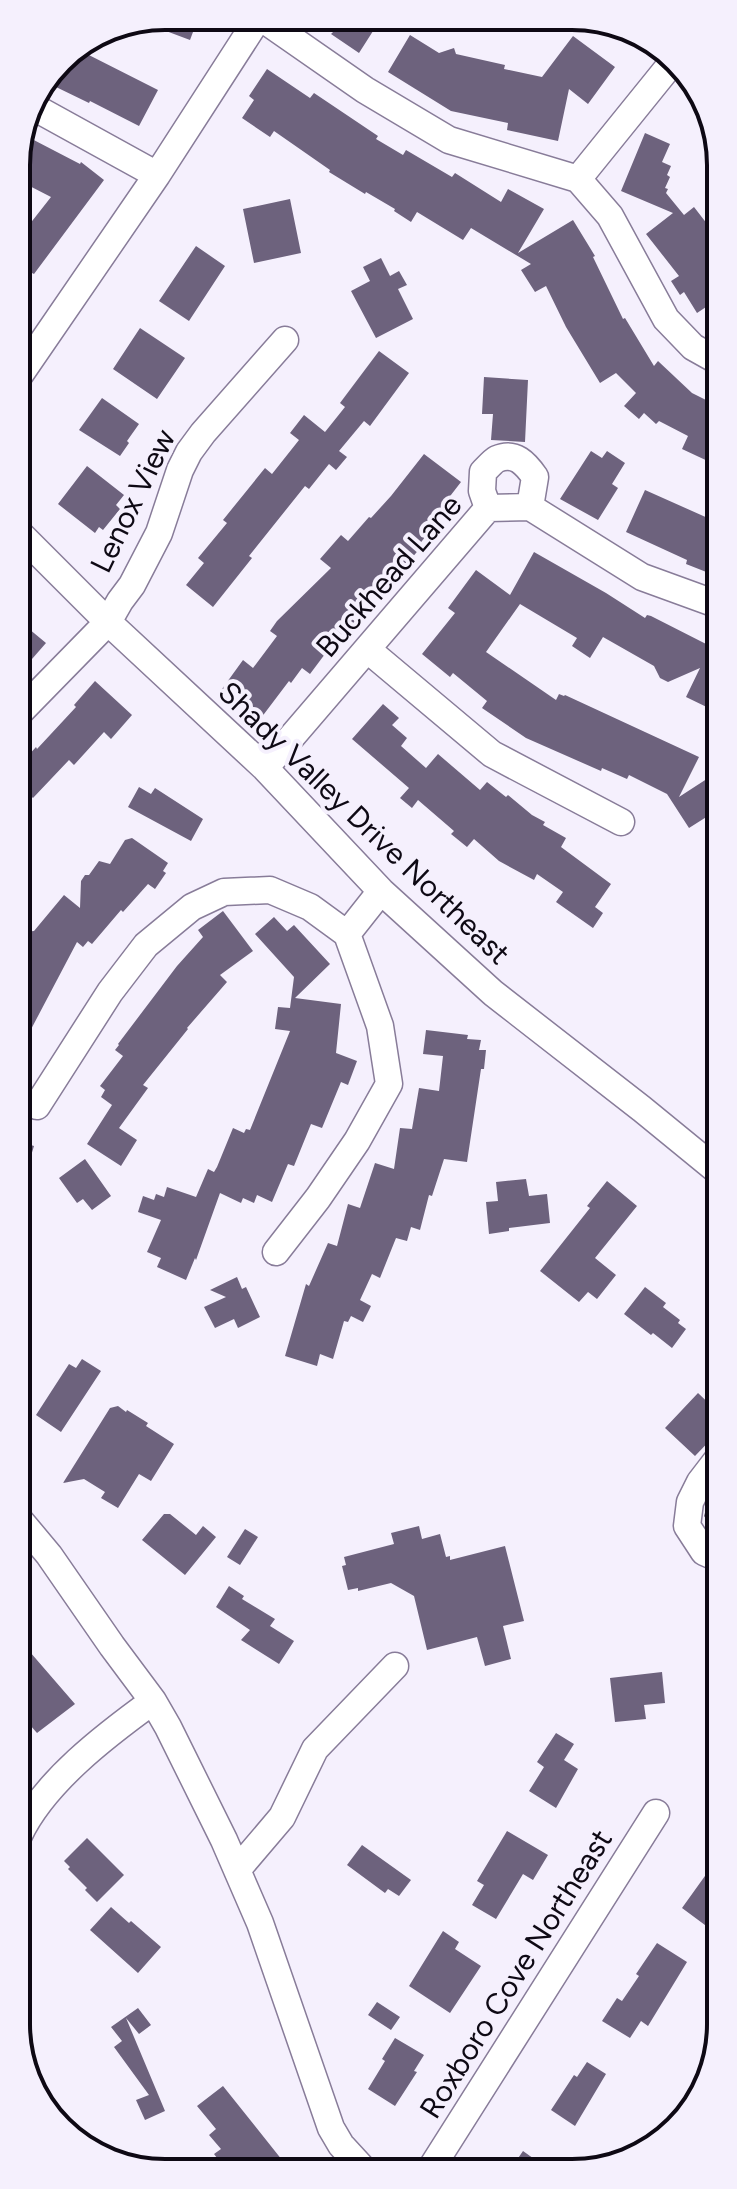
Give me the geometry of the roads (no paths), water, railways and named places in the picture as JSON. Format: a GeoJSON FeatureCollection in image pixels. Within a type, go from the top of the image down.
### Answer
{"type":"FeatureCollection","features":[{"type":"Feature","properties":{"kind":"street"},"geometry":{"type":"LineString","coordinates":[[30,360],[252,30]]}},
{"type":"Feature","properties":{"kind":"street"},"geometry":{"type":"LineString","coordinates":[[279,30],[365,90],[449,140],[578,179],[610,216],[666,319],[693,347],[707,355]]}},
{"type":"Feature","properties":{"kind":"street"},"geometry":{"type":"LineString","coordinates":[[578,179],[666,70]]}},
{"type":"Feature","properties":{"kind":"street"},"geometry":{"type":"LineString","coordinates":[[42,112],[157,175]]}},
{"type":"Feature","properties":{"kind":"street","name":"Lenox View"},"geometry":{"type":"LineString","coordinates":[[30,702],[108,622],[132,585],[159,533],[189,452],[285,340]]}},
{"type":"Feature","properties":{"kind":"street"},"geometry":{"type":"LineString","coordinates":[[488,508],[482,491],[483,472],[497,459],[512,457],[525,462],[535,477],[530,507],[642,577],[707,601]]}},
{"type":"Feature","properties":{"kind":"street","name":"Buckhead Lane"},"geometry":{"type":"LineString","coordinates":[[265,768],[488,508],[530,507]]}},
{"type":"Feature","properties":{"kind":"street","name":"Shady Valley Drive Northeast"},"geometry":{"type":"LineString","coordinates":[[30,544],[108,622],[265,768],[381,891],[493,993],[707,1162]]}},
{"type":"Feature","properties":{"kind":"street"},"geometry":{"type":"LineString","coordinates":[[368,650],[492,754],[621,822]]}},
{"type":"Feature","properties":{"kind":"street"},"geometry":{"type":"LineString","coordinates":[[37,1106],[110,992],[146,945],[192,907],[224,892],[270,890],[310,907],[347,934],[380,1026],[389,1084],[357,1141],[276,1252]]}},
{"type":"Feature","properties":{"kind":"street"},"geometry":{"type":"LineString","coordinates":[[347,934],[381,891]]}},
{"type":"Feature","properties":{"kind":"street"},"geometry":{"type":"LineString","coordinates":[[707,1473],[690,1502],[687,1526],[707,1553]]}},
{"type":"Feature","properties":{"kind":"street"},"geometry":{"type":"LineString","coordinates":[[30,1532],[153,1701],[196,1783],[260,1923],[331,2128],[352,2159]]}},
{"type":"Feature","properties":{"kind":"street"},"geometry":{"type":"LineString","coordinates":[[237,1870],[282,1817],[315,1749],[395,1666]]}},
{"type":"Feature","properties":{"kind":"street"},"geometry":{"type":"LineString","coordinates":[[30,1814],[71,1768],[153,1701]]}},
{"type":"Feature","properties":{"kind":"street","name":"Roxboro Cove Northeast"},"geometry":{"type":"LineString","coordinates":[[437,2159],[656,1813]]}}]}
